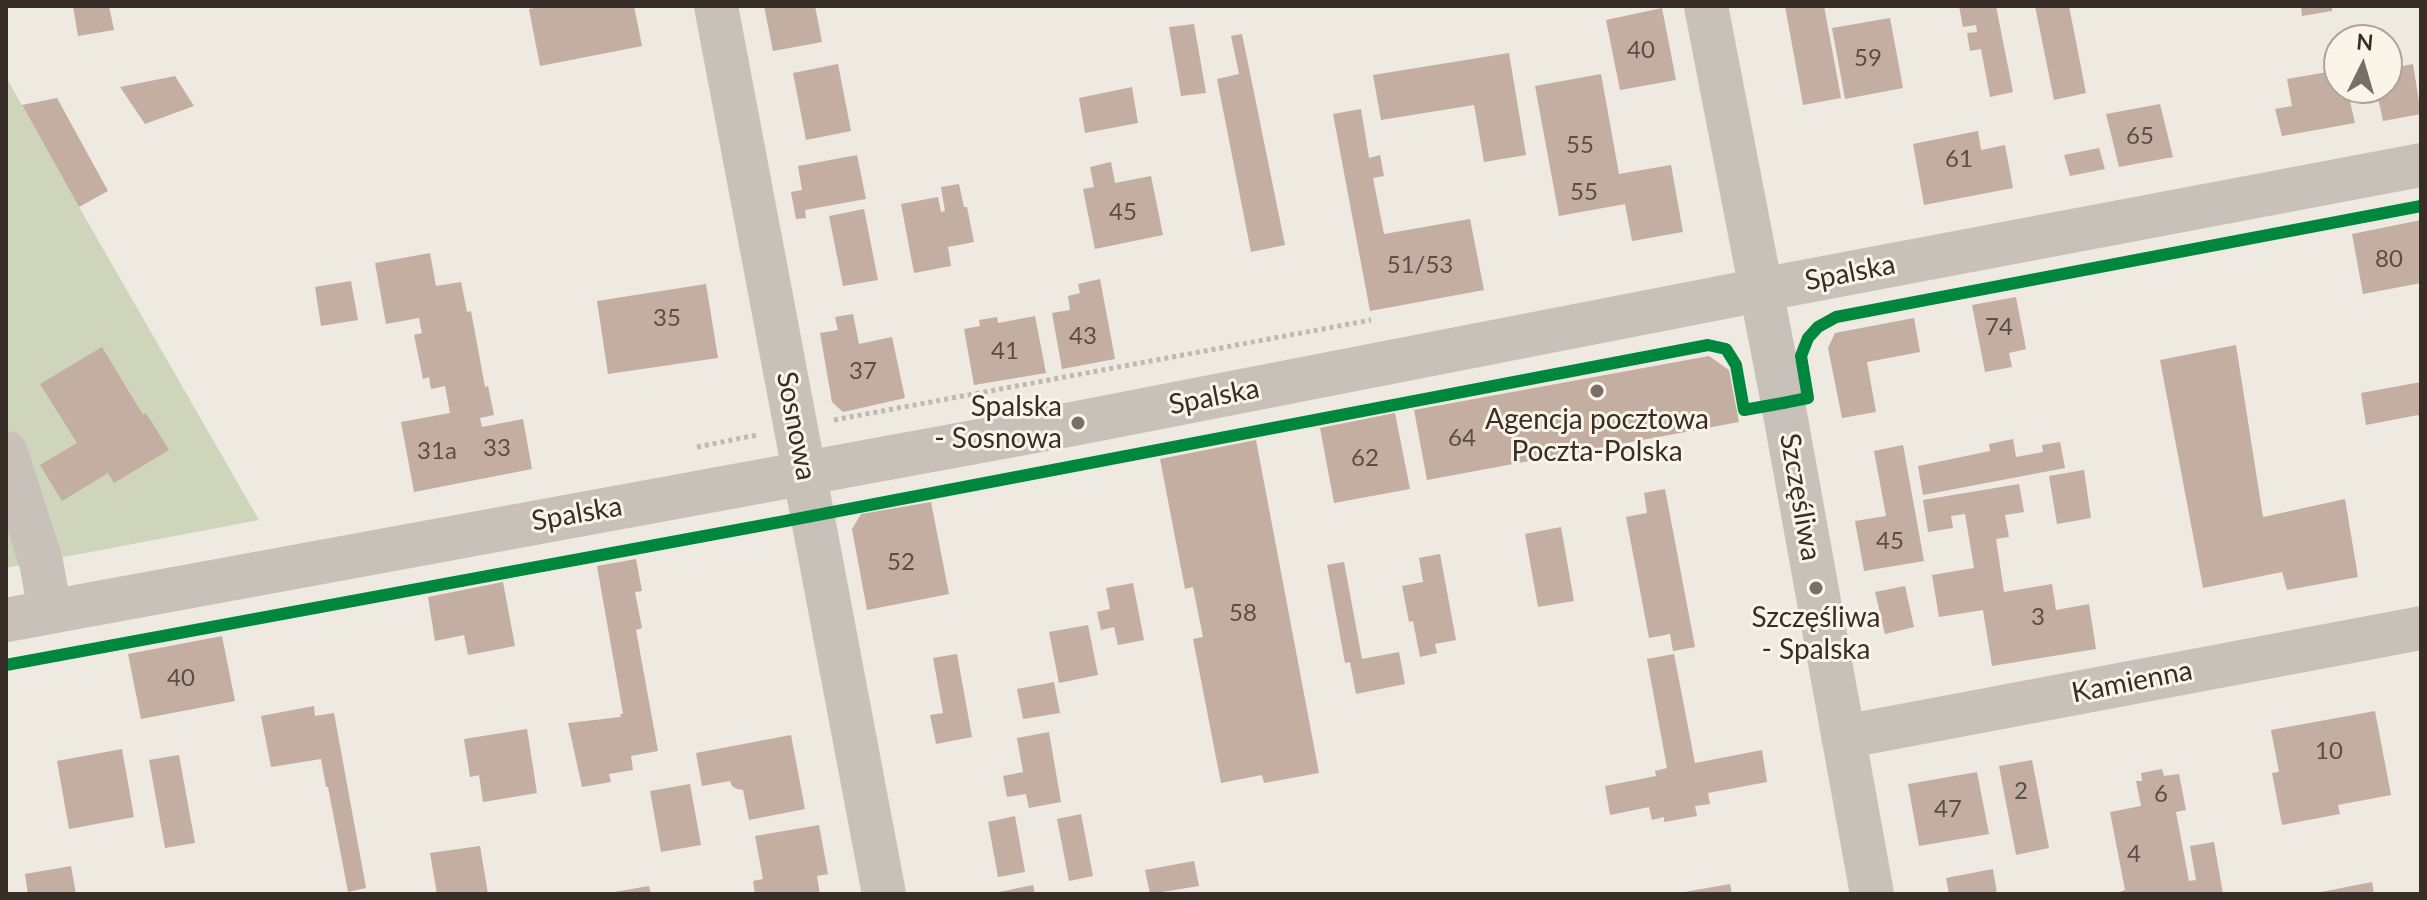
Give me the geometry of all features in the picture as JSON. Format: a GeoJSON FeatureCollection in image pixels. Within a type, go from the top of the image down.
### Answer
{"type":"FeatureCollection","features":[{"type":"Feature","properties":{"kind":"street","name":"Sosnowa"},"geometry":{"type":"LineString","coordinates":[[716,6],[884,894]]}},
{"type":"Feature","properties":{"kind":"street","name":"Szczęśliwa"},"geometry":{"type":"LineString","coordinates":[[1706,6],[1783,403],[1872,894]]}},
{"type":"Feature","properties":{"kind":"street","name":"Spalska"},"geometry":{"type":"LineString","coordinates":[[6,620],[1078,423],[2421,165]]}},
{"type":"Feature","properties":{"kind":"street"},"geometry":{"type":"LineString","coordinates":[[6,453],[15,510],[41,562],[50,611]]}},
{"type":"Feature","properties":{"kind":"street","name":"Kamienna"},"geometry":{"type":"LineString","coordinates":[[1843,737],[2421,628]]}},
{"type":"Feature","properties":{"kind":"green space"},"geometry":{"type":"Polygon","coordinates":[[[6,77],[79,207],[259,520],[6,568],[6,77]]]}},
{"type":"Feature","properties":{"kind":"building"},"geometry":{"type":"Polygon","coordinates":[[[73,6],[109,6],[114,30],[78,36],[73,6]]]}},
{"type":"Feature","properties":{"kind":"building"},"geometry":{"type":"Polygon","coordinates":[[[545,6],[634,6],[642,46],[540,66],[529,9],[545,6]]]}},
{"type":"Feature","properties":{"kind":"building"},"geometry":{"type":"Polygon","coordinates":[[[764,6],[815,6],[822,42],[773,51],[764,6]]]}},
{"type":"Feature","properties":{"kind":"building"},"geometry":{"type":"Polygon","coordinates":[[[1785,6],[1824,6],[1841,98],[1803,105],[1785,6]]]}},
{"type":"Feature","properties":{"kind":"building"},"geometry":{"type":"Polygon","coordinates":[[[1959,6],[1996,6],[2013,92],[1990,97],[1981,49],[1970,51],[1967,33],[1977,32],[1976,25],[1963,27],[1959,6]]]}},
{"type":"Feature","properties":{"kind":"building"},"geometry":{"type":"Polygon","coordinates":[[[2035,6],[2069,6],[2086,93],[2054,100],[2035,6]]]}},
{"type":"Feature","properties":{"kind":"building"},"geometry":{"type":"Polygon","coordinates":[[[2301,6],[2332,6],[2332,11],[2302,16],[2301,6]]]}},
{"type":"Feature","properties":{"kind":"building"},"geometry":{"type":"Polygon","coordinates":[[[1662,8],[1676,80],[1620,90],[1606,20],[1662,8]]]}},
{"type":"Feature","properties":{"kind":"building"},"geometry":{"type":"Polygon","coordinates":[[[1890,18],[1903,88],[1845,99],[1832,28],[1890,18]]]}},
{"type":"Feature","properties":{"kind":"building"},"geometry":{"type":"Polygon","coordinates":[[[1194,24],[1206,93],[1181,96],[1169,27],[1194,24]]]}},
{"type":"Feature","properties":{"kind":"building"},"geometry":{"type":"Polygon","coordinates":[[[1242,34],[1285,245],[1251,252],[1217,79],[1239,74],[1231,36],[1242,34]]]}},
{"type":"Feature","properties":{"kind":"building"},"geometry":{"type":"Polygon","coordinates":[[[1509,53],[1526,155],[1484,162],[1474,105],[1381,120],[1373,75],[1509,53]]]}},
{"type":"Feature","properties":{"kind":"building"},"geometry":{"type":"Polygon","coordinates":[[[838,64],[851,131],[806,140],[793,73],[838,64]]]}},
{"type":"Feature","properties":{"kind":"building"},"geometry":{"type":"Polygon","coordinates":[[[2413,64],[2421,114],[2383,121],[2379,104],[2403,104],[2403,66],[2413,64]]]}},
{"type":"Feature","properties":{"kind":"building"},"geometry":{"type":"Polygon","coordinates":[[[2323,73],[2323,104],[2351,104],[2355,123],[2282,136],[2275,109],[2292,106],[2287,79],[2323,73]]]}},
{"type":"Feature","properties":{"kind":"building"},"geometry":{"type":"Polygon","coordinates":[[[1601,74],[1619,174],[1671,165],[1683,232],[1632,241],[1625,204],[1559,216],[1535,86],[1601,74]]]}},
{"type":"Feature","properties":{"kind":"building"},"geometry":{"type":"Polygon","coordinates":[[[175,76],[194,106],[145,124],[120,87],[175,76]]]}},
{"type":"Feature","properties":{"kind":"building"},"geometry":{"type":"Polygon","coordinates":[[[1132,87],[1138,123],[1085,133],[1079,98],[1132,87]]]}},
{"type":"Feature","properties":{"kind":"building"},"geometry":{"type":"Polygon","coordinates":[[[57,98],[108,191],[79,207],[22,105],[57,98]]]}},
{"type":"Feature","properties":{"kind":"building"},"geometry":{"type":"Polygon","coordinates":[[[2160,104],[2173,157],[2119,167],[2106,114],[2160,104]]]}},
{"type":"Feature","properties":{"kind":"building"},"geometry":{"type":"Polygon","coordinates":[[[1361,109],[1369,158],[1380,155],[1384,176],[1373,178],[1384,234],[1470,219],[1484,290],[1370,311],[1333,114],[1361,109]]]}},
{"type":"Feature","properties":{"kind":"building"},"geometry":{"type":"Polygon","coordinates":[[[1978,131],[1981,150],[2005,145],[2013,188],[1924,205],[1913,144],[1978,131]]]}},
{"type":"Feature","properties":{"kind":"building"},"geometry":{"type":"Polygon","coordinates":[[[2099,148],[2105,169],[2070,176],[2064,155],[2099,148]]]}},
{"type":"Feature","properties":{"kind":"building"},"geometry":{"type":"Polygon","coordinates":[[[857,155],[866,199],[805,210],[806,218],[796,219],[791,192],[802,190],[798,166],[857,155]]]}},
{"type":"Feature","properties":{"kind":"building"},"geometry":{"type":"Polygon","coordinates":[[[1111,162],[1115,183],[1151,176],[1163,235],[1095,249],[1083,189],[1094,187],[1090,167],[1111,162]]]}},
{"type":"Feature","properties":{"kind":"building"},"geometry":{"type":"Polygon","coordinates":[[[959,184],[974,242],[948,247],[951,266],[914,273],[901,204],[938,197],[941,212],[945,211],[941,187],[959,184]]]}},
{"type":"Feature","properties":{"kind":"building"},"geometry":{"type":"Polygon","coordinates":[[[864,209],[878,280],[843,286],[829,216],[864,209]]]}},
{"type":"Feature","properties":{"kind":"building"},"geometry":{"type":"Polygon","coordinates":[[[2421,220],[2421,283],[2363,294],[2352,234],[2421,220]]]}},
{"type":"Feature","properties":{"kind":"building"},"geometry":{"type":"Polygon","coordinates":[[[430,253],[436,286],[461,282],[467,312],[471,311],[485,387],[488,386],[494,415],[480,418],[482,427],[523,419],[532,469],[414,492],[401,422],[450,413],[445,386],[431,389],[429,377],[423,379],[414,335],[422,333],[419,318],[386,324],[375,263],[430,253]]]}},
{"type":"Feature","properties":{"kind":"building"},"geometry":{"type":"Polygon","coordinates":[[[1100,279],[1115,359],[1062,369],[1052,313],[1070,310],[1068,296],[1080,293],[1078,284],[1100,279]]]}},
{"type":"Feature","properties":{"kind":"building"},"geometry":{"type":"Polygon","coordinates":[[[351,281],[358,320],[321,326],[315,287],[351,281]]]}},
{"type":"Feature","properties":{"kind":"building"},"geometry":{"type":"Polygon","coordinates":[[[706,284],[718,358],[608,374],[597,301],[706,284]]]}},
{"type":"Feature","properties":{"kind":"building"},"geometry":{"type":"Polygon","coordinates":[[[2016,297],[2026,349],[2009,353],[2012,367],[1985,372],[1972,305],[2016,297]]]}},
{"type":"Feature","properties":{"kind":"building"},"geometry":{"type":"Polygon","coordinates":[[[853,314],[859,344],[892,337],[905,398],[843,412],[832,402],[820,333],[838,330],[835,317],[853,314]]]}},
{"type":"Feature","properties":{"kind":"building"},"geometry":{"type":"Polygon","coordinates":[[[1035,316],[1046,373],[974,385],[964,329],[980,326],[979,320],[997,317],[998,323],[1035,316]]]}},
{"type":"Feature","properties":{"kind":"building"},"geometry":{"type":"Polygon","coordinates":[[[1914,318],[1920,352],[1867,362],[1876,412],[1842,418],[1828,348],[1835,333],[1914,318]]]}},
{"type":"Feature","properties":{"kind":"building"},"geometry":{"type":"Polygon","coordinates":[[[2236,345],[2263,517],[2345,499],[2358,577],[2287,590],[2282,572],[2203,588],[2160,360],[2236,345]]]}},
{"type":"Feature","properties":{"kind":"building"},"geometry":{"type":"Polygon","coordinates":[[[102,347],[143,415],[146,413],[169,450],[114,483],[108,473],[62,501],[40,465],[77,443],[40,384],[102,347]]]}},
{"type":"Feature","properties":{"kind":"building"},"geometry":{"type":"Polygon","coordinates":[[[1709,356],[1729,370],[1739,422],[1427,480],[1414,410],[1709,356]]]}},
{"type":"Feature","properties":{"kind":"building"},"geometry":{"type":"Polygon","coordinates":[[[2421,382],[2421,423],[2418,415],[2366,425],[2361,393],[2421,382]]]}},
{"type":"Feature","properties":{"kind":"building"},"geometry":{"type":"Polygon","coordinates":[[[1395,413],[1410,489],[1334,503],[1320,428],[1395,413]]]}},
{"type":"Feature","properties":{"kind":"building"},"geometry":{"type":"Polygon","coordinates":[[[2013,439],[2016,457],[2043,452],[2042,445],[2060,442],[2065,468],[1923,495],[1918,466],[1990,451],[1989,444],[2013,439]]]}},
{"type":"Feature","properties":{"kind":"building"},"geometry":{"type":"Polygon","coordinates":[[[1256,440],[1319,773],[1264,783],[1262,775],[1221,783],[1193,639],[1203,637],[1193,587],[1185,589],[1160,459],[1256,440]]]}},
{"type":"Feature","properties":{"kind":"building"},"geometry":{"type":"Polygon","coordinates":[[[1903,445],[1924,561],[1864,571],[1855,521],[1886,516],[1874,451],[1903,445]]]}},
{"type":"Feature","properties":{"kind":"building"},"geometry":{"type":"Polygon","coordinates":[[[2084,470],[2091,518],[2057,524],[2049,476],[2084,470]]]}},
{"type":"Feature","properties":{"kind":"building"},"geometry":{"type":"Polygon","coordinates":[[[2019,484],[2024,512],[2005,515],[2009,537],[1996,539],[2004,592],[2052,584],[2056,610],[2089,604],[2096,649],[1992,666],[1983,610],[1939,617],[1932,575],[1974,568],[1965,514],[1951,516],[1953,528],[1928,532],[1923,500],[2019,484]]]}},
{"type":"Feature","properties":{"kind":"building"},"geometry":{"type":"Polygon","coordinates":[[[1665,489],[1695,647],[1673,651],[1670,634],[1649,638],[1626,517],[1647,513],[1644,493],[1665,489]]]}},
{"type":"Feature","properties":{"kind":"building"},"geometry":{"type":"Polygon","coordinates":[[[931,502],[949,594],[867,610],[852,529],[861,514],[931,502]]]}},
{"type":"Feature","properties":{"kind":"building"},"geometry":{"type":"Polygon","coordinates":[[[1561,527],[1574,601],[1538,607],[1525,534],[1561,527]]]}},
{"type":"Feature","properties":{"kind":"building"},"geometry":{"type":"Polygon","coordinates":[[[1440,554],[1456,640],[1435,644],[1437,653],[1420,657],[1402,586],[1423,582],[1419,558],[1440,554]]]}},
{"type":"Feature","properties":{"kind":"building"},"geometry":{"type":"Polygon","coordinates":[[[636,559],[642,591],[635,592],[642,628],[636,630],[658,751],[631,756],[633,770],[609,774],[611,782],[582,787],[568,723],[621,717],[620,714],[623,714],[597,566],[636,559]]]}},
{"type":"Feature","properties":{"kind":"building"},"geometry":{"type":"Polygon","coordinates":[[[1344,562],[1362,659],[1399,652],[1405,684],[1356,694],[1350,662],[1345,663],[1327,565],[1344,562]]]}},
{"type":"Feature","properties":{"kind":"building"},"geometry":{"type":"Polygon","coordinates":[[[503,582],[515,646],[468,655],[464,635],[435,641],[428,597],[503,582]]]}},
{"type":"Feature","properties":{"kind":"building"},"geometry":{"type":"Polygon","coordinates":[[[1133,583],[1144,640],[1118,645],[1114,627],[1101,630],[1097,612],[1110,609],[1106,588],[1133,583]]]}},
{"type":"Feature","properties":{"kind":"building"},"geometry":{"type":"Polygon","coordinates":[[[1905,586],[1914,627],[1885,634],[1875,592],[1905,586]]]}},
{"type":"Feature","properties":{"kind":"building"},"geometry":{"type":"Polygon","coordinates":[[[1088,625],[1098,675],[1059,683],[1049,632],[1088,625]]]}},
{"type":"Feature","properties":{"kind":"building"},"geometry":{"type":"Polygon","coordinates":[[[222,636],[235,701],[141,719],[128,654],[222,636]]]}},
{"type":"Feature","properties":{"kind":"building"},"geometry":{"type":"Polygon","coordinates":[[[957,654],[972,737],[936,744],[930,715],[943,713],[933,658],[957,654]]]}},
{"type":"Feature","properties":{"kind":"building"},"geometry":{"type":"Polygon","coordinates":[[[1674,654],[1695,763],[1762,750],[1767,782],[1708,793],[1710,804],[1695,806],[1697,816],[1664,822],[1664,817],[1652,820],[1649,807],[1610,815],[1605,786],[1656,776],[1655,771],[1667,768],[1647,659],[1674,654]]]}},
{"type":"Feature","properties":{"kind":"building"},"geometry":{"type":"Polygon","coordinates":[[[1054,682],[1060,713],[1023,719],[1017,689],[1054,682]]]}},
{"type":"Feature","properties":{"kind":"building"},"geometry":{"type":"Polygon","coordinates":[[[314,706],[315,716],[334,713],[366,888],[348,892],[321,759],[271,767],[261,716],[314,706]]]}},
{"type":"Feature","properties":{"kind":"building"},"geometry":{"type":"Polygon","coordinates":[[[2375,711],[2391,795],[2338,805],[2340,814],[2282,825],[2272,773],[2279,772],[2271,730],[2375,711]]]}},
{"type":"Feature","properties":{"kind":"building"},"geometry":{"type":"Polygon","coordinates":[[[527,729],[537,793],[483,802],[479,775],[470,777],[464,739],[527,729]]]}},
{"type":"Feature","properties":{"kind":"building"},"geometry":{"type":"Polygon","coordinates":[[[1049,732],[1061,802],[1029,808],[1026,794],[1007,797],[1003,776],[1023,772],[1017,738],[1049,732]]]}},
{"type":"Feature","properties":{"kind":"building"},"geometry":{"type":"Polygon","coordinates":[[[791,735],[805,809],[749,820],[743,790],[732,786],[730,781],[702,786],[696,753],[791,735]]]}},
{"type":"Feature","properties":{"kind":"building"},"geometry":{"type":"Polygon","coordinates":[[[122,749],[134,817],[69,829],[57,761],[122,749]]]}},
{"type":"Feature","properties":{"kind":"building"},"geometry":{"type":"Polygon","coordinates":[[[179,755],[195,843],[165,848],[149,760],[179,755]]]}},
{"type":"Feature","properties":{"kind":"building"},"geometry":{"type":"Polygon","coordinates":[[[2032,760],[2049,848],[2016,855],[1999,766],[2032,760]]]}},
{"type":"Feature","properties":{"kind":"building"},"geometry":{"type":"Polygon","coordinates":[[[2162,769],[2164,776],[2179,774],[2186,810],[2176,812],[2189,881],[2196,880],[2190,846],[2214,842],[2223,894],[2114,894],[2125,890],[2110,812],[2141,806],[2136,781],[2142,781],[2141,773],[2162,769]]]}},
{"type":"Feature","properties":{"kind":"building"},"geometry":{"type":"Polygon","coordinates":[[[1977,772],[1989,834],[1919,846],[1908,784],[1977,772]]]}},
{"type":"Feature","properties":{"kind":"building"},"geometry":{"type":"Polygon","coordinates":[[[690,784],[701,845],[661,852],[650,791],[690,784]]]}},
{"type":"Feature","properties":{"kind":"building"},"geometry":{"type":"Polygon","coordinates":[[[1081,814],[1093,876],[1069,881],[1057,819],[1081,814]]]}},
{"type":"Feature","properties":{"kind":"building"},"geometry":{"type":"Polygon","coordinates":[[[1015,816],[1025,872],[998,877],[988,822],[1015,816]]]}},
{"type":"Feature","properties":{"kind":"building"},"geometry":{"type":"Polygon","coordinates":[[[819,825],[828,874],[817,876],[820,894],[755,894],[753,881],[763,879],[755,836],[819,825]]]}},
{"type":"Feature","properties":{"kind":"building"},"geometry":{"type":"Polygon","coordinates":[[[480,846],[488,894],[437,894],[430,853],[480,846]]]}},
{"type":"Feature","properties":{"kind":"building"},"geometry":{"type":"Polygon","coordinates":[[[1194,861],[1199,886],[1150,894],[1145,870],[1194,861]]]}},
{"type":"Feature","properties":{"kind":"building"},"geometry":{"type":"Polygon","coordinates":[[[71,866],[76,894],[28,894],[25,874],[71,866]]]}},
{"type":"Feature","properties":{"kind":"building"},"geometry":{"type":"Polygon","coordinates":[[[1993,869],[1997,894],[1949,894],[1946,878],[1993,869]]]}},
{"type":"Feature","properties":{"kind":"building"},"geometry":{"type":"Polygon","coordinates":[[[2372,882],[2374,894],[2316,894],[2316,893],[2372,882]]]}},
{"type":"Feature","properties":{"kind":"building"},"geometry":{"type":"Polygon","coordinates":[[[1730,884],[1732,894],[1684,894],[1684,892],[1730,884]]]}},
{"type":"Feature","properties":{"kind":"building"},"geometry":{"type":"Polygon","coordinates":[[[1033,885],[1035,894],[994,894],[994,893],[1033,885]]]}},
{"type":"Feature","properties":{"kind":"building"},"geometry":{"type":"Polygon","coordinates":[[[649,886],[651,894],[614,894],[614,892],[649,886]]]}},
{"type":"Feature","properties":{"kind":"cycle path"},"geometry":{"type":"LineString","coordinates":[[6,665],[791,520],[1708,345],[1726,349],[1736,365],[1744,410],[1783,403],[1808,398],[1801,356],[1808,338],[1818,327],[1836,317],[2421,206]]}},
{"type":"Feature","properties":{"kind":"place","name":"Agencja pocztowa Poczta-Polska"},"geometry":{"type":"Point","coordinates":[1597,391]}},
{"type":"Feature","properties":{"kind":"place","name":"Spalska - Sosnowa"},"geometry":{"type":"Point","coordinates":[1078,423]}},
{"type":"Feature","properties":{"kind":"place","name":"Szczęśliwa - Spalska"},"geometry":{"type":"Point","coordinates":[1816,588]}}]}
